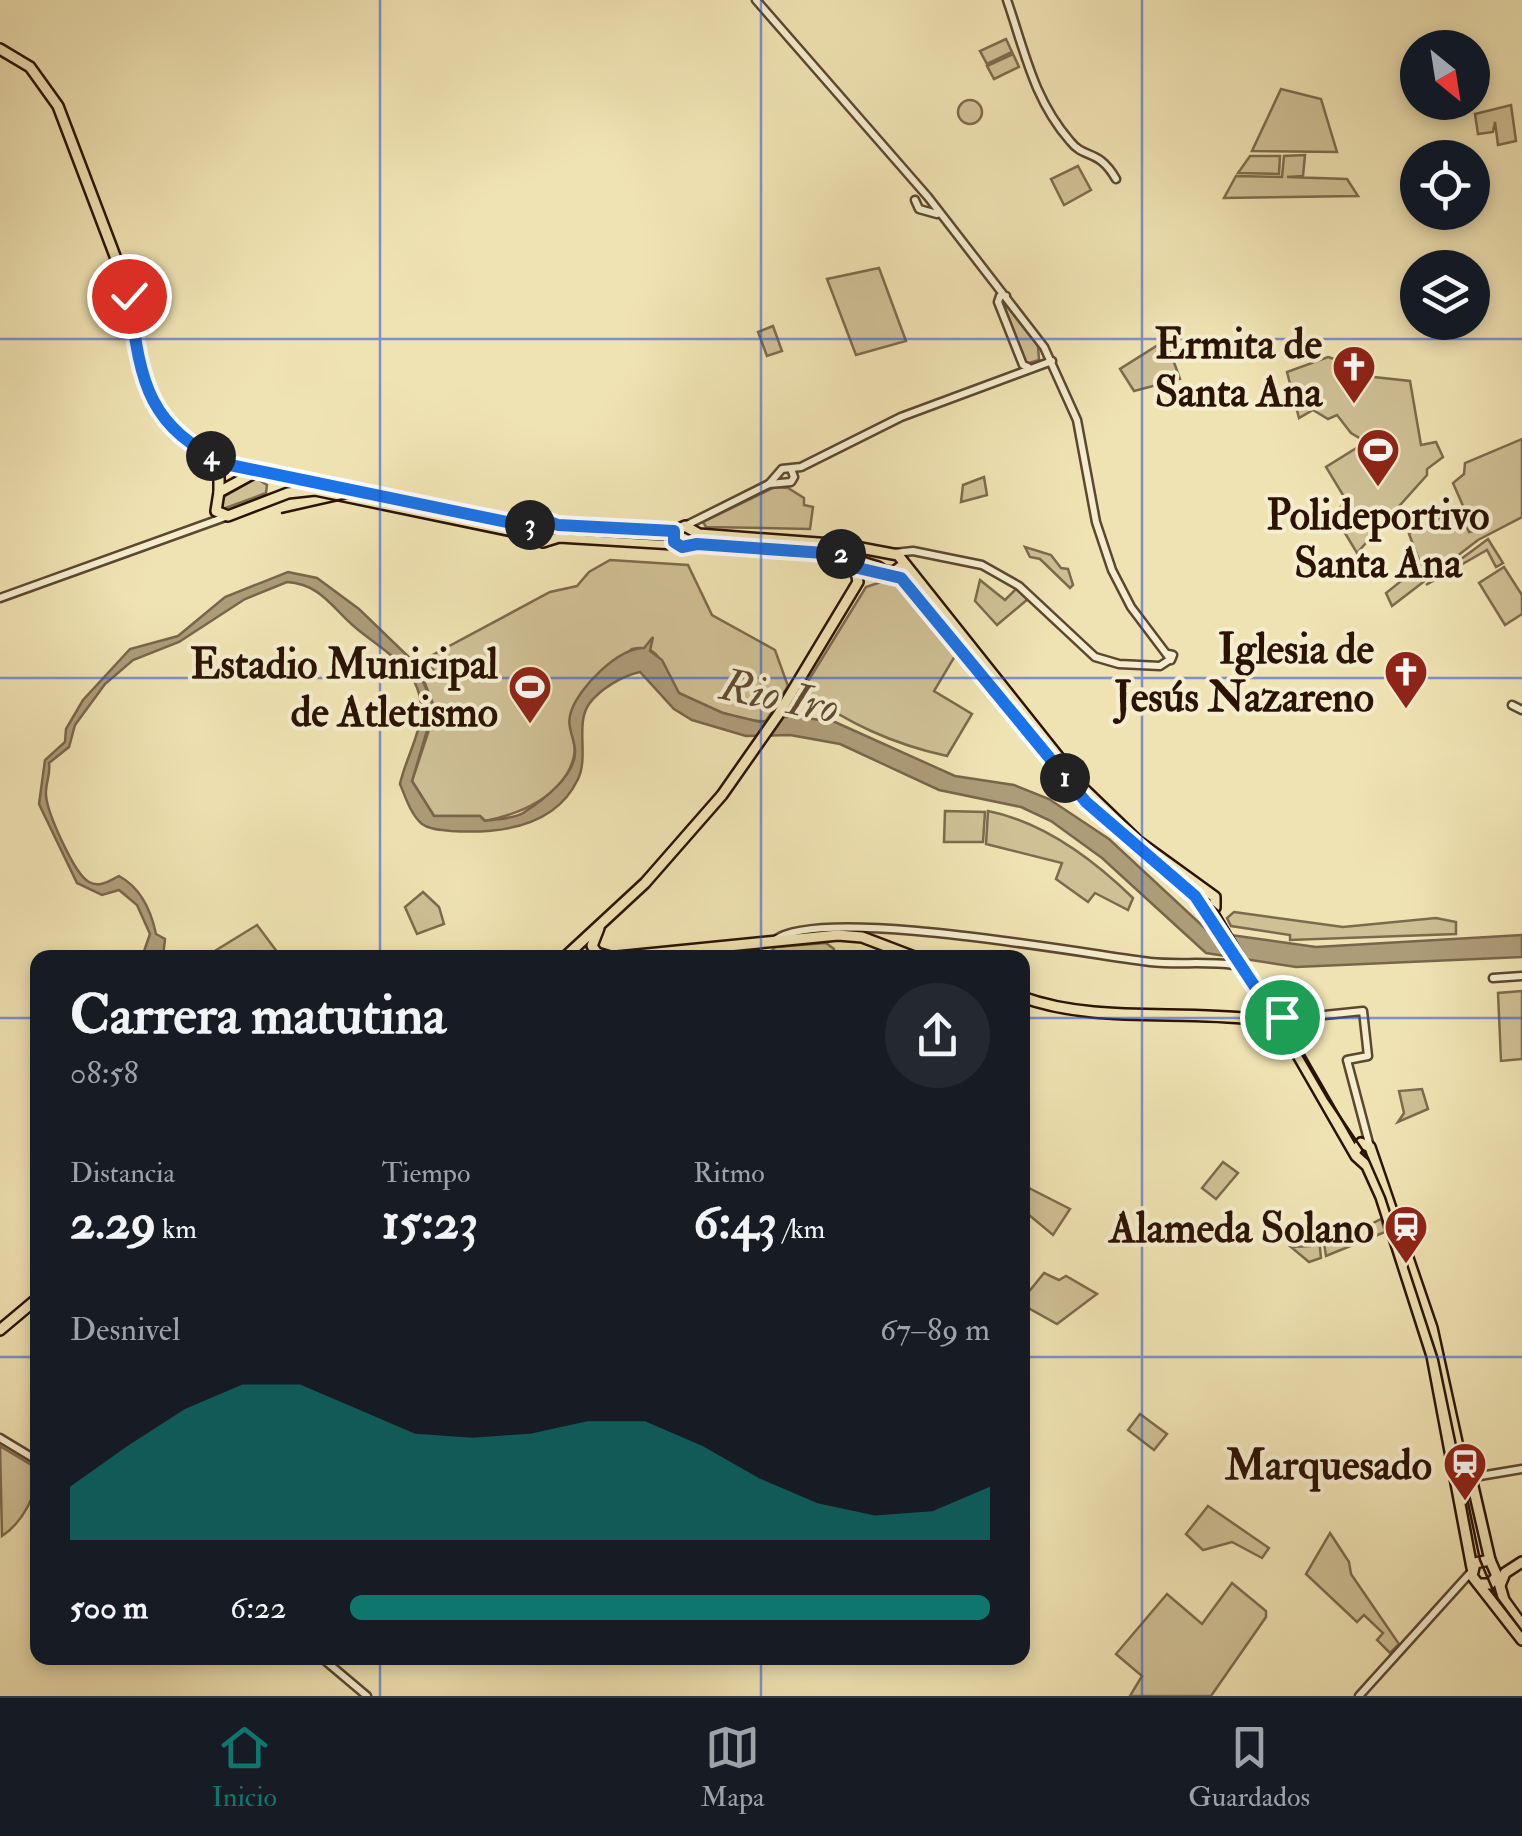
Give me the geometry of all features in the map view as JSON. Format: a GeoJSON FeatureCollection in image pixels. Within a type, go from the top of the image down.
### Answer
{"type":"FeatureCollection","features":[{"type":"Feature","properties":{"kind":"main road"},"geometry":{"type":"LineString","coordinates":[[0,49],[30,67],[58,106],[126,285],[147,391],[168,425],[221,471],[216,511],[228,516],[315,490],[546,542],[553,539],[675,544],[838,554],[853,563],[890,572],[912,588],[1086,802],[1205,907],[1382,1197],[1441,1360],[1462,1465],[1472,1482],[1500,1591],[1522,1624]]}},
{"type":"Feature","properties":{"kind":"main road"},"geometry":{"type":"LineString","coordinates":[[199,452],[259,473],[506,523],[545,520],[554,524],[690,529],[894,554],[940,602],[974,653],[1094,800],[1140,842],[1216,899],[1205,907]]}},
{"type":"Feature","properties":{"kind":"main road"},"geometry":{"type":"LineString","coordinates":[[219,492],[259,473]]}},
{"type":"Feature","properties":{"kind":"main road"},"geometry":{"type":"LineString","coordinates":[[259,473],[273,486],[265,502]]}},
{"type":"Feature","properties":{"kind":"main road"},"geometry":{"type":"LineString","coordinates":[[536,538],[538,523]]}},
{"type":"Feature","properties":{"kind":"main road"},"geometry":{"type":"LineString","coordinates":[[553,539],[554,524]]}},
{"type":"Feature","properties":{"kind":"main road"},"geometry":{"type":"LineString","coordinates":[[690,529],[690,545]]}},
{"type":"Feature","properties":{"kind":"main road"},"geometry":{"type":"LineString","coordinates":[[674,531],[675,544]]}},
{"type":"Feature","properties":{"kind":"main road"},"geometry":{"type":"LineString","coordinates":[[573,950],[698,826],[788,700],[858,582],[853,563],[856,553],[867,548]]}},
{"type":"Feature","properties":{"kind":"main road"},"geometry":{"type":"LineString","coordinates":[[890,572],[903,563]]}},
{"type":"Feature","properties":{"kind":"main road"},"geometry":{"type":"LineString","coordinates":[[804,672],[874,570]]}},
{"type":"Feature","properties":{"kind":"main road"},"geometry":{"type":"LineString","coordinates":[[592,933],[593,950]]}},
{"type":"Feature","properties":{"kind":"main road"},"geometry":{"type":"LineString","coordinates":[[820,936],[860,941],[885,950]]}},
{"type":"Feature","properties":{"kind":"main road"},"geometry":{"type":"LineString","coordinates":[[681,950],[820,936],[862,937],[896,950]]}},
{"type":"Feature","properties":{"kind":"main road"},"geometry":{"type":"LineString","coordinates":[[1030,1000],[1047,1006],[1246,1018],[1266,1010]]}},
{"type":"Feature","properties":{"kind":"main road"},"geometry":{"type":"LineString","coordinates":[[1357,1155],[1371,1150],[1419,1302],[1475,1576],[1522,1640]]}},
{"type":"Feature","properties":{"kind":"main road"},"geometry":{"type":"LineString","coordinates":[[0,1330],[30,1305]]}},
{"type":"Feature","properties":{"kind":"main road"},"geometry":{"type":"LineString","coordinates":[[1475,1576],[1478,1560],[1522,1559]]}},
{"type":"Feature","properties":{"kind":"main road"},"geometry":{"type":"LineString","coordinates":[[1475,1576],[1490,1584],[1522,1559]]}},
{"type":"Feature","properties":{"kind":"main road"},"geometry":{"type":"LineString","coordinates":[[1500,1591],[1505,1573],[1522,1559]]}},
{"type":"Feature","properties":{"kind":"street"},"geometry":{"type":"LineString","coordinates":[[756,0],[924,194],[928,206],[1041,344],[1077,420],[1093,510],[1112,570],[1131,607],[1168,657],[1160,666],[1120,664],[1095,657],[1004,576],[968,560],[914,552],[894,554]]}},
{"type":"Feature","properties":{"kind":"street"},"geometry":{"type":"LineString","coordinates":[[1007,0],[1030,80],[1074,146],[1105,160],[1116,179]]}},
{"type":"Feature","properties":{"kind":"street"},"geometry":{"type":"LineString","coordinates":[[914,186],[917,208],[928,206]]}},
{"type":"Feature","properties":{"kind":"street"},"geometry":{"type":"LineString","coordinates":[[915,200],[924,194]]}},
{"type":"Feature","properties":{"kind":"street"},"geometry":{"type":"LineString","coordinates":[[1002,293],[1023,365],[1032,366],[1044,355],[1041,344]]}},
{"type":"Feature","properties":{"kind":"street"},"geometry":{"type":"LineString","coordinates":[[793,472],[948,398],[1052,362]]}},
{"type":"Feature","properties":{"kind":"street"},"geometry":{"type":"LineString","coordinates":[[781,479],[784,468],[793,472]]}},
{"type":"Feature","properties":{"kind":"street"},"geometry":{"type":"LineString","coordinates":[[690,529],[699,520],[769,484],[781,479],[791,482],[793,472]]}},
{"type":"Feature","properties":{"kind":"street"},"geometry":{"type":"LineString","coordinates":[[207,524],[216,511]]}},
{"type":"Feature","properties":{"kind":"street"},"geometry":{"type":"LineString","coordinates":[[0,598],[228,516]]}},
{"type":"Feature","properties":{"kind":"street"},"geometry":{"type":"LineString","coordinates":[[903,563],[914,552]]}},
{"type":"Feature","properties":{"kind":"street"},"geometry":{"type":"LineString","coordinates":[[1512,704],[1522,710]]}},
{"type":"Feature","properties":{"kind":"street"},"geometry":{"type":"LineString","coordinates":[[774,941],[785,934],[828,929],[1023,940],[1155,962],[1234,965]]}},
{"type":"Feature","properties":{"kind":"street"},"geometry":{"type":"LineString","coordinates":[[1492,978],[1522,976]]}},
{"type":"Feature","properties":{"kind":"street"},"geometry":{"type":"LineString","coordinates":[[1266,1010],[1286,1019],[1364,1011],[1368,1056],[1347,1060],[1371,1150]]}},
{"type":"Feature","properties":{"kind":"street"},"geometry":{"type":"LineString","coordinates":[[0,1438],[30,1456]]}},
{"type":"Feature","properties":{"kind":"street"},"geometry":{"type":"LineString","coordinates":[[1472,1482],[1474,1477],[1522,1469]]}},
{"type":"Feature","properties":{"kind":"street"},"geometry":{"type":"LineString","coordinates":[[1359,1696],[1460,1586],[1475,1576]]}},
{"type":"Feature","properties":{"kind":"street"},"geometry":{"type":"LineString","coordinates":[[330,1665],[367,1696]]}},
{"type":"Feature","properties":{"kind":"shaded area"},"geometry":{"type":"Polygon","coordinates":[[[1006,39],[1012,52],[987,64],[980,51],[1006,39]]]}},
{"type":"Feature","properties":{"kind":"shaded area"},"geometry":{"type":"Polygon","coordinates":[[[1013,54],[1019,67],[994,79],[987,66],[1013,54]]]}},
{"type":"Feature","properties":{"kind":"shaded area"},"geometry":{"type":"Polygon","coordinates":[[[1281,89],[1321,99],[1337,152],[1252,151],[1281,89]]]}},
{"type":"Feature","properties":{"kind":"shaded area"},"geometry":{"type":"Polygon","coordinates":[[[970,100],[982,112],[970,124],[958,112],[970,100]]]}},
{"type":"Feature","properties":{"kind":"shaded area"},"geometry":{"type":"Polygon","coordinates":[[[1511,105],[1516,141],[1498,145],[1495,122],[1493,132],[1478,134],[1476,120],[1490,120],[1490,110],[1511,105]]]}},
{"type":"Feature","properties":{"kind":"shaded area"},"geometry":{"type":"Polygon","coordinates":[[[1305,155],[1303,176],[1287,177],[1347,179],[1358,196],[1224,198],[1236,176],[1282,177],[1284,156],[1305,155]]]}},
{"type":"Feature","properties":{"kind":"shaded area"},"geometry":{"type":"Polygon","coordinates":[[[1250,156],[1280,156],[1279,174],[1238,173],[1250,156]]]}},
{"type":"Feature","properties":{"kind":"shaded area"},"geometry":{"type":"Polygon","coordinates":[[[1078,166],[1091,190],[1064,205],[1051,179],[1078,166]]]}},
{"type":"Feature","properties":{"kind":"shaded area"},"geometry":{"type":"Polygon","coordinates":[[[879,268],[906,341],[856,355],[827,279],[879,268]]]}},
{"type":"Feature","properties":{"kind":"shaded area"},"geometry":{"type":"Polygon","coordinates":[[[1002,300],[1038,346],[1039,360],[1026,364],[1002,300]]]}},
{"type":"Feature","properties":{"kind":"shaded area"},"geometry":{"type":"Polygon","coordinates":[[[773,326],[782,351],[767,356],[758,332],[773,326]]]}},
{"type":"Feature","properties":{"kind":"shaded area"},"geometry":{"type":"Polygon","coordinates":[[[1166,340],[1180,379],[1134,391],[1120,369],[1166,340]]]}},
{"type":"Feature","properties":{"kind":"shaded area"},"geometry":{"type":"Polygon","coordinates":[[[1328,357],[1356,366],[1355,375],[1410,381],[1421,445],[1436,442],[1443,457],[1427,469],[1427,475],[1357,553],[1334,515],[1346,500],[1326,467],[1366,442],[1351,433],[1337,415],[1328,419],[1313,410],[1299,418],[1287,372],[1328,357]]]}},
{"type":"Feature","properties":{"kind":"shaded area"},"geometry":{"type":"Polygon","coordinates":[[[1522,439],[1522,517],[1478,540],[1392,606],[1386,593],[1421,565],[1409,534],[1459,508],[1469,532],[1474,531],[1453,483],[1464,474],[1465,463],[1522,439]]]}},
{"type":"Feature","properties":{"kind":"shaded area"},"geometry":{"type":"Polygon","coordinates":[[[984,477],[987,495],[961,502],[963,485],[984,477]]]}},
{"type":"Feature","properties":{"kind":"shaded area"},"geometry":{"type":"Polygon","coordinates":[[[256,478],[267,485],[266,493],[223,509],[220,499],[256,478]]]}},
{"type":"Feature","properties":{"kind":"shaded area"},"geometry":{"type":"Polygon","coordinates":[[[775,487],[788,488],[804,498],[804,505],[813,507],[810,529],[706,527],[703,522],[775,487]]]}},
{"type":"Feature","properties":{"kind":"shaded area"},"geometry":{"type":"Polygon","coordinates":[[[1488,539],[1503,563],[1496,567],[1487,550],[1426,585],[1488,539]]]}},
{"type":"Feature","properties":{"kind":"shaded area"},"geometry":{"type":"Polygon","coordinates":[[[1025,547],[1051,555],[1061,568],[1068,569],[1073,585],[1070,588],[1040,559],[1030,557],[1025,547]]]}},
{"type":"Feature","properties":{"kind":"shaded area"},"geometry":{"type":"Polygon","coordinates":[[[610,560],[688,565],[712,615],[775,650],[788,686],[766,721],[733,716],[684,697],[673,686],[657,655],[643,648],[632,649],[597,676],[577,700],[570,722],[574,756],[569,770],[551,792],[526,808],[485,821],[480,816],[434,816],[412,781],[433,718],[434,707],[423,678],[436,674],[427,658],[550,592],[577,586],[589,572],[610,560]]]}},
{"type":"Feature","properties":{"kind":"shaded area"},"geometry":{"type":"Polygon","coordinates":[[[1504,567],[1522,595],[1522,614],[1505,625],[1479,583],[1504,567]]]}},
{"type":"Feature","properties":{"kind":"shaded area"},"geometry":{"type":"Polygon","coordinates":[[[288,572],[317,578],[359,609],[415,663],[434,707],[412,781],[434,816],[480,816],[485,821],[509,818],[523,813],[548,794],[564,778],[574,759],[570,717],[582,691],[612,662],[644,648],[653,637],[650,651],[662,660],[679,693],[723,713],[760,722],[791,716],[835,722],[955,776],[1014,785],[1049,799],[1109,839],[1209,932],[1316,947],[1522,935],[1522,957],[1296,967],[1206,953],[1102,858],[1051,821],[1021,807],[939,790],[840,744],[790,735],[746,736],[692,720],[674,709],[640,672],[612,684],[589,704],[583,721],[581,770],[568,795],[555,808],[540,818],[506,829],[469,832],[429,827],[415,816],[400,784],[420,718],[415,682],[399,662],[326,599],[309,587],[287,582],[245,599],[179,642],[133,660],[105,684],[75,725],[69,747],[49,763],[46,791],[62,842],[89,882],[104,883],[119,876],[144,900],[156,934],[165,939],[164,950],[144,950],[150,934],[137,905],[119,890],[102,895],[77,883],[39,804],[45,760],[65,742],[66,729],[83,700],[130,649],[178,636],[225,597],[288,572]]]}},
{"type":"Feature","properties":{"kind":"shaded area"},"geometry":{"type":"Polygon","coordinates":[[[893,578],[948,638],[955,656],[934,691],[972,714],[947,756],[871,731],[802,691],[866,587],[893,578]]]}},
{"type":"Feature","properties":{"kind":"shaded area"},"geometry":{"type":"Polygon","coordinates":[[[980,580],[1005,600],[1016,589],[1028,599],[997,625],[975,601],[980,580]]]}},
{"type":"Feature","properties":{"kind":"shaded area"},"geometry":{"type":"Polygon","coordinates":[[[945,811],[985,812],[983,842],[944,842],[945,811]]]}},
{"type":"Feature","properties":{"kind":"shaded area"},"geometry":{"type":"Polygon","coordinates":[[[988,811],[1048,833],[1085,857],[1133,898],[1128,910],[1095,893],[1088,902],[1056,879],[1062,863],[986,844],[988,811]]]}},
{"type":"Feature","properties":{"kind":"shaded area"},"geometry":{"type":"Polygon","coordinates":[[[423,892],[439,907],[444,924],[417,934],[405,907],[423,892]]]}},
{"type":"Feature","properties":{"kind":"shaded area"},"geometry":{"type":"Polygon","coordinates":[[[1234,912],[1343,927],[1436,918],[1456,922],[1456,934],[1290,940],[1290,935],[1231,926],[1227,918],[1234,912]]]}},
{"type":"Feature","properties":{"kind":"shaded area"},"geometry":{"type":"Polygon","coordinates":[[[257,925],[276,950],[216,950],[257,925]]]}},
{"type":"Feature","properties":{"kind":"shaded area"},"geometry":{"type":"Polygon","coordinates":[[[826,943],[834,949],[773,950],[826,943]]]}},
{"type":"Feature","properties":{"kind":"shaded area"},"geometry":{"type":"Polygon","coordinates":[[[1522,991],[1522,1059],[1501,1061],[1498,993],[1522,991]]]}},
{"type":"Feature","properties":{"kind":"shaded area"},"geometry":{"type":"Polygon","coordinates":[[[1422,1089],[1428,1109],[1398,1122],[1404,1113],[1399,1091],[1422,1089]]]}},
{"type":"Feature","properties":{"kind":"shaded area"},"geometry":{"type":"Polygon","coordinates":[[[1223,1162],[1238,1173],[1216,1199],[1202,1188],[1223,1162]]]}},
{"type":"Feature","properties":{"kind":"shaded area"},"geometry":{"type":"Polygon","coordinates":[[[1030,1189],[1070,1209],[1053,1235],[1030,1216],[1030,1189]]]}},
{"type":"Feature","properties":{"kind":"shaded area"},"geometry":{"type":"Polygon","coordinates":[[[1381,1219],[1385,1232],[1326,1256],[1323,1236],[1329,1229],[1365,1227],[1381,1219]]]}},
{"type":"Feature","properties":{"kind":"shaded area"},"geometry":{"type":"Polygon","coordinates":[[[1311,1229],[1318,1229],[1321,1258],[1309,1262],[1291,1247],[1310,1246],[1311,1229]]]}},
{"type":"Feature","properties":{"kind":"shaded area"},"geometry":{"type":"Polygon","coordinates":[[[1044,1273],[1059,1280],[1066,1276],[1097,1294],[1057,1324],[1030,1309],[1030,1290],[1044,1273]]]}},
{"type":"Feature","properties":{"kind":"shaded area"},"geometry":{"type":"Polygon","coordinates":[[[1140,1414],[1167,1434],[1154,1450],[1128,1430],[1140,1414]]]}},
{"type":"Feature","properties":{"kind":"shaded area"},"geometry":{"type":"Polygon","coordinates":[[[0,1446],[30,1464],[28,1507],[2,1536],[0,1446]]]}},
{"type":"Feature","properties":{"kind":"shaded area"},"geometry":{"type":"Polygon","coordinates":[[[1208,1506],[1269,1548],[1262,1558],[1232,1542],[1203,1550],[1186,1534],[1208,1506]]]}},
{"type":"Feature","properties":{"kind":"shaded area"},"geometry":{"type":"Polygon","coordinates":[[[1330,1533],[1349,1562],[1351,1574],[1399,1644],[1390,1653],[1377,1640],[1383,1633],[1364,1615],[1357,1622],[1306,1574],[1330,1533]]]}},
{"type":"Feature","properties":{"kind":"shaded area"},"geometry":{"type":"Polygon","coordinates":[[[1232,1583],[1266,1611],[1266,1617],[1211,1696],[1130,1696],[1142,1676],[1116,1654],[1167,1594],[1202,1624],[1232,1583]]]}},
{"type":"Feature","properties":{"kind":"tram line"},"geometry":{"type":"LineString","coordinates":[[282,513],[357,496],[538,532],[847,551],[881,562],[913,583],[1089,800],[1218,911],[1328,1099],[1368,1158],[1385,1197],[1438,1359],[1480,1560],[1495,1595],[1522,1631]]}},
{"type":"Feature","properties":{"kind":"place","name":"Ermita de Santa Ana"},"geometry":{"type":"Point","coordinates":[1354,405]}},
{"type":"Feature","properties":{"kind":"place","name":"Polideportivo Santa Ana"},"geometry":{"type":"Point","coordinates":[1378,488]}},
{"type":"Feature","properties":{"kind":"place","name":"Iglesia de Jesús Nazareno"},"geometry":{"type":"Point","coordinates":[1406,710]}},
{"type":"Feature","properties":{"kind":"place","name":"Estadio Municipal de Atletismo"},"geometry":{"type":"Point","coordinates":[530,725]}},
{"type":"Feature","properties":{"kind":"place","name":"Alameda Solano"},"geometry":{"type":"Point","coordinates":[1406,1265]}},
{"type":"Feature","properties":{"kind":"place","name":"Marquesado"},"geometry":{"type":"Point","coordinates":[1465,1502]}},
{"type":"Feature","properties":{"kind":"route"},"geometry":{"type":"LineString","coordinates":[[129,296],[140,371],[156,408],[179,437],[199,452],[230,465],[521,525],[545,520],[558,525],[674,531],[674,542],[682,547],[748,546],[846,555],[858,568],[890,572],[901,578],[1086,802],[1195,896],[1220,927],[1267,1005],[1282,1017]]}},
{"type":"Feature","properties":{"kind":"water label","name":"Rio Iro"},"geometry":{"type":"Point","coordinates":[780,695]}}]}
